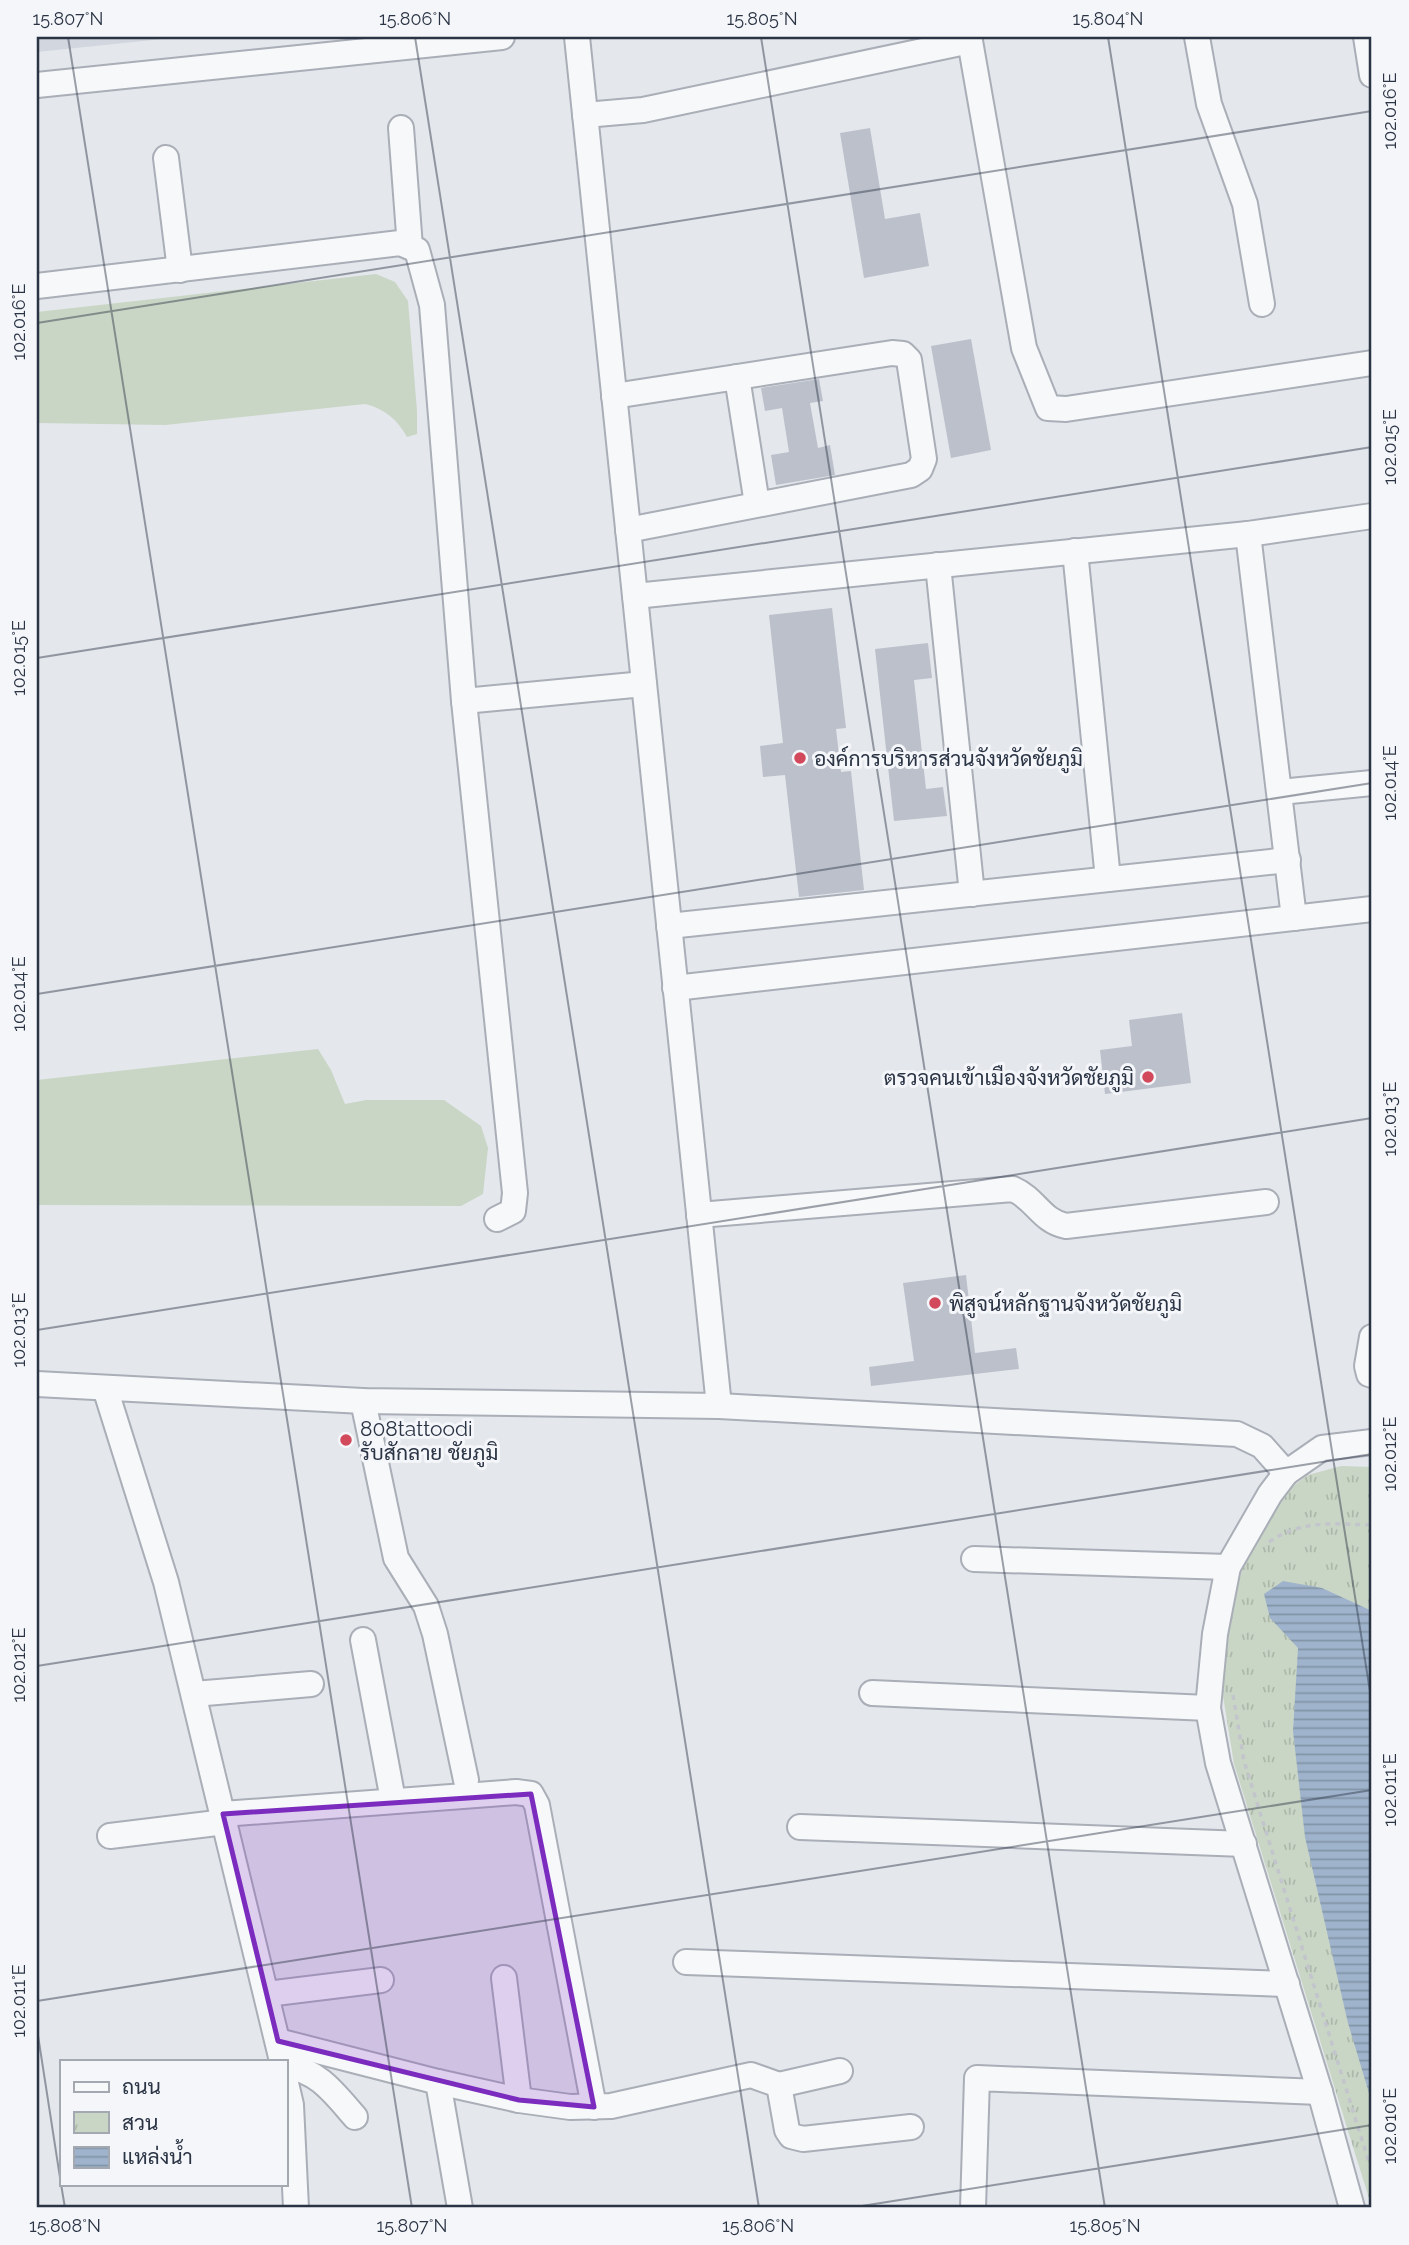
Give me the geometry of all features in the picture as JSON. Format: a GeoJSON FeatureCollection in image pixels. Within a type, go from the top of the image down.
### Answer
{"type":"FeatureCollection","features":[{"type":"Feature","properties":{"kind":"street"},"geometry":{"type":"LineString","coordinates":[[37,85],[502,37]]}},
{"type":"Feature","properties":{"kind":"street"},"geometry":{"type":"LineString","coordinates":[[577,37],[719,1406]]}},
{"type":"Feature","properties":{"kind":"street"},"geometry":{"type":"LineString","coordinates":[[1197,37],[1209,104],[1245,204],[1262,304]]}},
{"type":"Feature","properties":{"kind":"street"},"geometry":{"type":"LineString","coordinates":[[1366,37],[1372,75]]}},
{"type":"Feature","properties":{"kind":"street"},"geometry":{"type":"LineString","coordinates":[[584,115],[643,110],[970,39],[1024,348],[1048,408],[1066,410],[1372,363]]}},
{"type":"Feature","properties":{"kind":"street"},"geometry":{"type":"LineString","coordinates":[[401,128],[410,247]]}},
{"type":"Feature","properties":{"kind":"street"},"geometry":{"type":"LineString","coordinates":[[166,158],[180,270]]}},
{"type":"Feature","properties":{"kind":"street"},"geometry":{"type":"LineString","coordinates":[[37,286],[400,243],[417,250],[432,305],[464,701],[515,1193],[513,1211],[497,1219]]}},
{"type":"Feature","properties":{"kind":"street"},"geometry":{"type":"LineString","coordinates":[[614,396],[892,353],[903,354],[909,360],[924,459],[920,469],[911,475],[628,530]]}},
{"type":"Feature","properties":{"kind":"street"},"geometry":{"type":"LineString","coordinates":[[737,377],[757,504]]}},
{"type":"Feature","properties":{"kind":"street"},"geometry":{"type":"LineString","coordinates":[[635,596],[1248,534],[1372,516]]}},
{"type":"Feature","properties":{"kind":"street"},"geometry":{"type":"LineString","coordinates":[[1248,534],[1294,918]]}},
{"type":"Feature","properties":{"kind":"street"},"geometry":{"type":"LineString","coordinates":[[1075,551],[1108,879]]}},
{"type":"Feature","properties":{"kind":"street"},"geometry":{"type":"LineString","coordinates":[[938,565],[972,894]]}},
{"type":"Feature","properties":{"kind":"street"},"geometry":{"type":"LineString","coordinates":[[464,701],[644,684]]}},
{"type":"Feature","properties":{"kind":"street"},"geometry":{"type":"LineString","coordinates":[[1280,792],[1372,783]]}},
{"type":"Feature","properties":{"kind":"street"},"geometry":{"type":"LineString","coordinates":[[669,926],[1288,860]]}},
{"type":"Feature","properties":{"kind":"street"},"geometry":{"type":"LineString","coordinates":[[675,988],[1372,909]]}},
{"type":"Feature","properties":{"kind":"street"},"geometry":{"type":"LineString","coordinates":[[699,1215],[1013,1189],[1024,1194],[1052,1223],[1066,1226],[1266,1202]]}},
{"type":"Feature","properties":{"kind":"street"},"geometry":{"type":"LineString","coordinates":[[1372,1336],[1367,1366],[1369,1374],[1372,1375]]}},
{"type":"Feature","properties":{"kind":"street"},"geometry":{"type":"LineString","coordinates":[[37,1384],[363,1401],[719,1406],[1237,1434],[1262,1446],[1286,1473]]}},
{"type":"Feature","properties":{"kind":"street"},"geometry":{"type":"LineString","coordinates":[[105,1388],[166,1582],[280,2051],[570,2108],[594,2107],[751,2075],[779,2085],[840,2071]]}},
{"type":"Feature","properties":{"kind":"street"},"geometry":{"type":"LineString","coordinates":[[363,1401],[396,1558],[426,1606],[435,1634],[466,1780]]}},
{"type":"Feature","properties":{"kind":"street"},"geometry":{"type":"LineString","coordinates":[[1352,2208],[1320,2092],[1218,1763],[1208,1708],[1215,1634],[1228,1567],[1270,1494],[1286,1473],[1322,1448],[1372,1442]]}},
{"type":"Feature","properties":{"kind":"street"},"geometry":{"type":"LineString","coordinates":[[974,1559],[1228,1567]]}},
{"type":"Feature","properties":{"kind":"street"},"geometry":{"type":"LineString","coordinates":[[363,1640],[393,1800]]}},
{"type":"Feature","properties":{"kind":"street"},"geometry":{"type":"LineString","coordinates":[[194,1694],[311,1684]]}},
{"type":"Feature","properties":{"kind":"street"},"geometry":{"type":"LineString","coordinates":[[872,1693],[1208,1708]]}},
{"type":"Feature","properties":{"kind":"street"},"geometry":{"type":"LineString","coordinates":[[110,1836],[224,1818],[393,1800],[516,1792],[531,1794],[537,1805],[594,2107]]}},
{"type":"Feature","properties":{"kind":"street"},"geometry":{"type":"LineString","coordinates":[[800,1827],[1244,1844]]}},
{"type":"Feature","properties":{"kind":"street"},"geometry":{"type":"LineString","coordinates":[[686,1962],[1287,1984]]}},
{"type":"Feature","properties":{"kind":"street"},"geometry":{"type":"LineString","coordinates":[[504,1978],[519,2100]]}},
{"type":"Feature","properties":{"kind":"street"},"geometry":{"type":"LineString","coordinates":[[267,1994],[381,1980]]}},
{"type":"Feature","properties":{"kind":"street"},"geometry":{"type":"LineString","coordinates":[[287,2066],[301,2068],[314,2074],[355,2117]]}},
{"type":"Feature","properties":{"kind":"street"},"geometry":{"type":"LineString","coordinates":[[973,2208],[977,2078],[1320,2092]]}},
{"type":"Feature","properties":{"kind":"street"},"geometry":{"type":"LineString","coordinates":[[438,2082],[460,2208]]}},
{"type":"Feature","properties":{"kind":"street"},"geometry":{"type":"LineString","coordinates":[[779,2085],[787,2130],[791,2136],[803,2139],[911,2127]]}},
{"type":"Feature","properties":{"kind":"street"},"geometry":{"type":"LineString","coordinates":[[288,2105],[296,2208]]}},
{"type":"Feature","properties":{"kind":"path"},"geometry":{"type":"LineString","coordinates":[[1265,1545],[1283,1532],[1315,1523],[1372,1525]]}},
{"type":"Feature","properties":{"kind":"path"},"geometry":{"type":"LineString","coordinates":[[1232,1692],[1244,1761],[1372,2172]]}},
{"type":"Feature","properties":{"kind":"highlighted area"},"geometry":{"type":"Polygon","coordinates":[[[531,1794],[594,2107],[519,2100],[278,2041],[223,1814],[531,1794]]]}},
{"type":"Feature","properties":{"kind":"shaded area"},"geometry":{"type":"Polygon","coordinates":[[[37,37],[182,37],[37,52],[37,37]]]}},
{"type":"Feature","properties":{"kind":"green space"},"geometry":{"type":"Polygon","coordinates":[[[376,274],[395,282],[408,301],[417,434],[407,437],[390,416],[365,404],[165,425],[37,423],[37,312],[376,274]]]}},
{"type":"Feature","properties":{"kind":"green space"},"geometry":{"type":"Polygon","coordinates":[[[318,1049],[331,1070],[345,1104],[366,1100],[444,1100],[481,1126],[488,1148],[483,1194],[461,1206],[37,1205],[37,1080],[318,1049]]]}},
{"type":"Feature","properties":{"kind":"green space"},"geometry":{"type":"Polygon","coordinates":[[[1341,1466],[1372,1467],[1372,2208],[1234,1764],[1223,1696],[1227,1618],[1250,1546],[1285,1492],[1308,1475],[1341,1466]]]}},
{"type":"Feature","properties":{"kind":"water"},"geometry":{"type":"Polygon","coordinates":[[[1283,1581],[1322,1588],[1372,1611],[1372,2103],[1348,2023],[1305,1837],[1293,1731],[1298,1648],[1270,1618],[1264,1594],[1283,1581]]]}},
{"type":"Feature","properties":{"kind":"building"},"geometry":{"type":"Polygon","coordinates":[[[870,128],[885,219],[920,213],[929,266],[864,278],[840,133],[870,128]]]}},
{"type":"Feature","properties":{"kind":"building"},"geometry":{"type":"Polygon","coordinates":[[[971,339],[991,450],[951,458],[931,346],[971,339]]]}},
{"type":"Feature","properties":{"kind":"building"},"geometry":{"type":"Polygon","coordinates":[[[819,379],[823,401],[810,403],[818,448],[830,445],[835,475],[776,485],[771,455],[789,452],[782,408],[765,411],[761,388],[819,379]]]}},
{"type":"Feature","properties":{"kind":"building","name":"องค์การบริหารส่วนจังหวัดชัยภูมิ"},"geometry":{"type":"Polygon","coordinates":[[[832,608],[846,728],[836,729],[841,772],[851,771],[864,890],[799,897],[785,775],[763,777],[760,746],[783,743],[769,615],[832,608]]]}},
{"type":"Feature","properties":{"kind":"building"},"geometry":{"type":"Polygon","coordinates":[[[928,643],[932,678],[914,680],[926,789],[943,787],[947,816],[894,821],[875,649],[928,643]]]}},
{"type":"Feature","properties":{"kind":"building"},"geometry":{"type":"Polygon","coordinates":[[[1182,1013],[1191,1083],[1105,1094],[1100,1050],[1132,1046],[1129,1020],[1182,1013]]]}},
{"type":"Feature","properties":{"kind":"building"},"geometry":{"type":"Polygon","coordinates":[[[966,1275],[975,1353],[1016,1348],[1019,1369],[871,1386],[869,1367],[914,1361],[903,1283],[966,1275]]]}},
{"type":"Feature","properties":{"kind":"place","name":"องค์การบริหารส่วนจังหวัดชัยภูมิ"},"geometry":{"type":"Point","coordinates":[800,758]}},
{"type":"Feature","properties":{"kind":"place","name":"ตรวจคนเข้าเมืองจังหวัดชัยภูมิ"},"geometry":{"type":"Point","coordinates":[1148,1077]}},
{"type":"Feature","properties":{"kind":"place","name":"พิสูจน์หลักฐานจังหวัดชัยภูมิ"},"geometry":{"type":"Point","coordinates":[935,1303]}},
{"type":"Feature","properties":{"kind":"place","name":"808tattoodi รับสักลาย ชัยภูมิ"},"geometry":{"type":"Point","coordinates":[346,1440]}}]}
